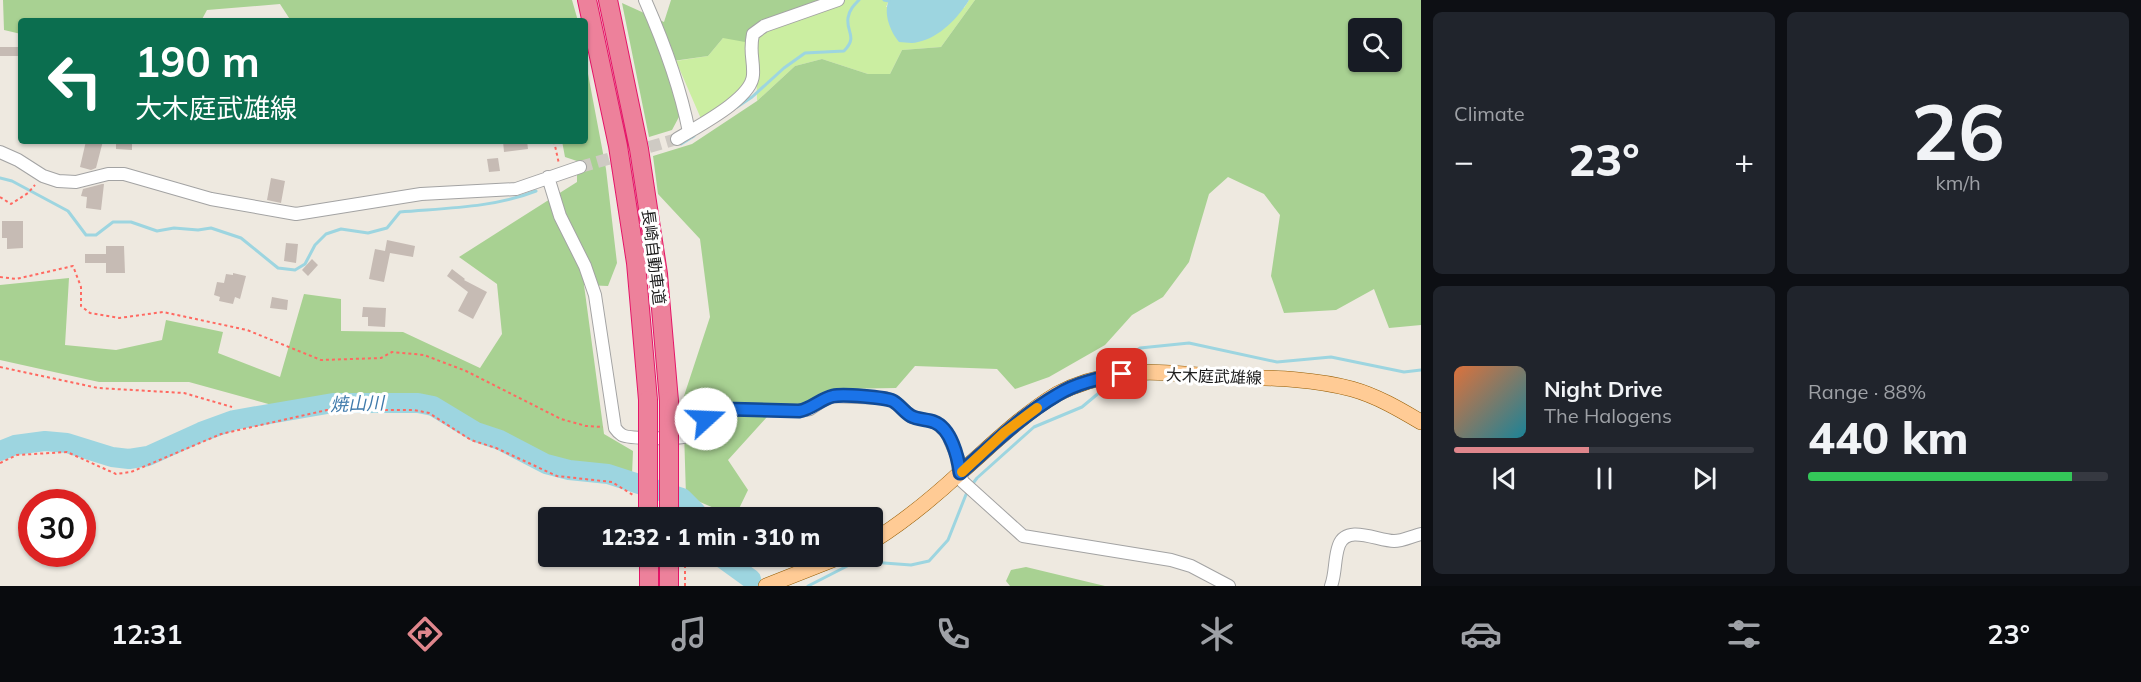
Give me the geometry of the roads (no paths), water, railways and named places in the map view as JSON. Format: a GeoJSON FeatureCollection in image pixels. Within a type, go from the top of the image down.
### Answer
{"type":"FeatureCollection","features":[{"type":"Feature","properties":{"kind":"highway","name":"長崎自動車道"},"geometry":{"type":"LineString","coordinates":[[587,0],[618,146],[632,239],[648,399],[648,507]]}},
{"type":"Feature","properties":{"kind":"highway","name":"長崎自動車道"},"geometry":{"type":"LineString","coordinates":[[608,0],[639,149],[657,263],[669,401],[669,507]]}},
{"type":"Feature","properties":{"kind":"highway"},"geometry":{"type":"LineString","coordinates":[[649,567],[649,586]]}},
{"type":"Feature","properties":{"kind":"highway"},"geometry":{"type":"LineString","coordinates":[[669,567],[669,586]]}},
{"type":"Feature","properties":{"kind":"main road","name":"大木庭武雄線"},"geometry":{"type":"LineString","coordinates":[[883,535],[967,483],[1005,432],[1058,394],[1092,380],[1122,374],[1251,377],[1321,382],[1353,389],[1385,401],[1421,422]]}},
{"type":"Feature","properties":{"kind":"main road"},"geometry":{"type":"LineString","coordinates":[[766,586],[814,567]]}},
{"type":"Feature","properties":{"kind":"street"},"geometry":{"type":"LineString","coordinates":[[645,0],[661,36],[680,91],[689,132]]}},
{"type":"Feature","properties":{"kind":"street"},"geometry":{"type":"LineString","coordinates":[[677,139],[746,93],[753,77],[750,48],[753,34],[764,26],[838,0]]}},
{"type":"Feature","properties":{"kind":"street"},"geometry":{"type":"LineString","coordinates":[[0,152],[43,176],[58,181],[76,182],[108,174],[124,174],[211,199],[296,214],[421,194],[516,189],[580,167]]}},
{"type":"Feature","properties":{"kind":"street"},"geometry":{"type":"LineString","coordinates":[[554,175],[560,216],[585,266],[595,295],[615,428],[622,436],[634,438],[688,436],[697,431],[715,411],[725,409],[799,411],[810,410],[833,396],[885,398],[895,402],[912,417],[936,422],[948,433],[967,483],[1023,536],[1172,560],[1191,566],[1229,586]]}},
{"type":"Feature","properties":{"kind":"street"},"geometry":{"type":"LineString","coordinates":[[1331,586],[1337,549],[1339,542],[1345,536],[1355,534],[1391,541],[1421,534]]}},
{"type":"Feature","properties":{"kind":"water"},"geometry":{"type":"Polygon","coordinates":[[[889,0],[969,0],[954,20],[940,32],[926,40],[911,43],[899,42],[893,33],[887,16],[889,0]]]}},
{"type":"Feature","properties":{"kind":"waterway"},"geometry":{"type":"LineString","coordinates":[[737,107],[805,53],[844,51],[851,38],[849,15],[859,0]]}},
{"type":"Feature","properties":{"kind":"waterway"},"geometry":{"type":"LineString","coordinates":[[884,0],[889,1]]}},
{"type":"Feature","properties":{"kind":"waterway"},"geometry":{"type":"LineString","coordinates":[[681,144],[694,136]]}},
{"type":"Feature","properties":{"kind":"waterway"},"geometry":{"type":"LineString","coordinates":[[0,178],[12,181],[68,211],[86,235],[96,235],[113,222],[131,222],[157,231],[174,228],[198,230],[211,228],[241,238],[278,268],[295,270],[305,264],[315,245],[326,234],[341,229],[368,233],[387,228],[400,212],[486,204],[536,191]]}},
{"type":"Feature","properties":{"kind":"waterway"},"geometry":{"type":"LineString","coordinates":[[1121,362],[1140,348],[1189,343],[1277,362],[1331,357],[1404,372],[1421,370]]}},
{"type":"Feature","properties":{"kind":"waterway"},"geometry":{"type":"LineString","coordinates":[[971,486],[1034,427],[1082,407],[1106,387]]}},
{"type":"Feature","properties":{"kind":"waterway","name":"焼山川"},"geometry":{"type":"LineString","coordinates":[[0,451],[15,445],[45,441],[67,443],[112,457],[129,459],[148,456],[234,420],[333,403],[418,403],[433,406],[476,432],[500,440],[546,464],[569,470],[608,474],[682,498],[691,507]]}},
{"type":"Feature","properties":{"kind":"waterway"},"geometry":{"type":"LineString","coordinates":[[808,586],[857,561],[911,565],[929,561],[948,540],[967,492]]}},
{"type":"Feature","properties":{"kind":"waterway","name":"焼山川"},"geometry":{"type":"LineString","coordinates":[[734,567],[751,579]]}},
{"type":"Feature","properties":{"kind":"tunnel"},"geometry":{"type":"LineString","coordinates":[[580,167],[677,139]]}}]}
